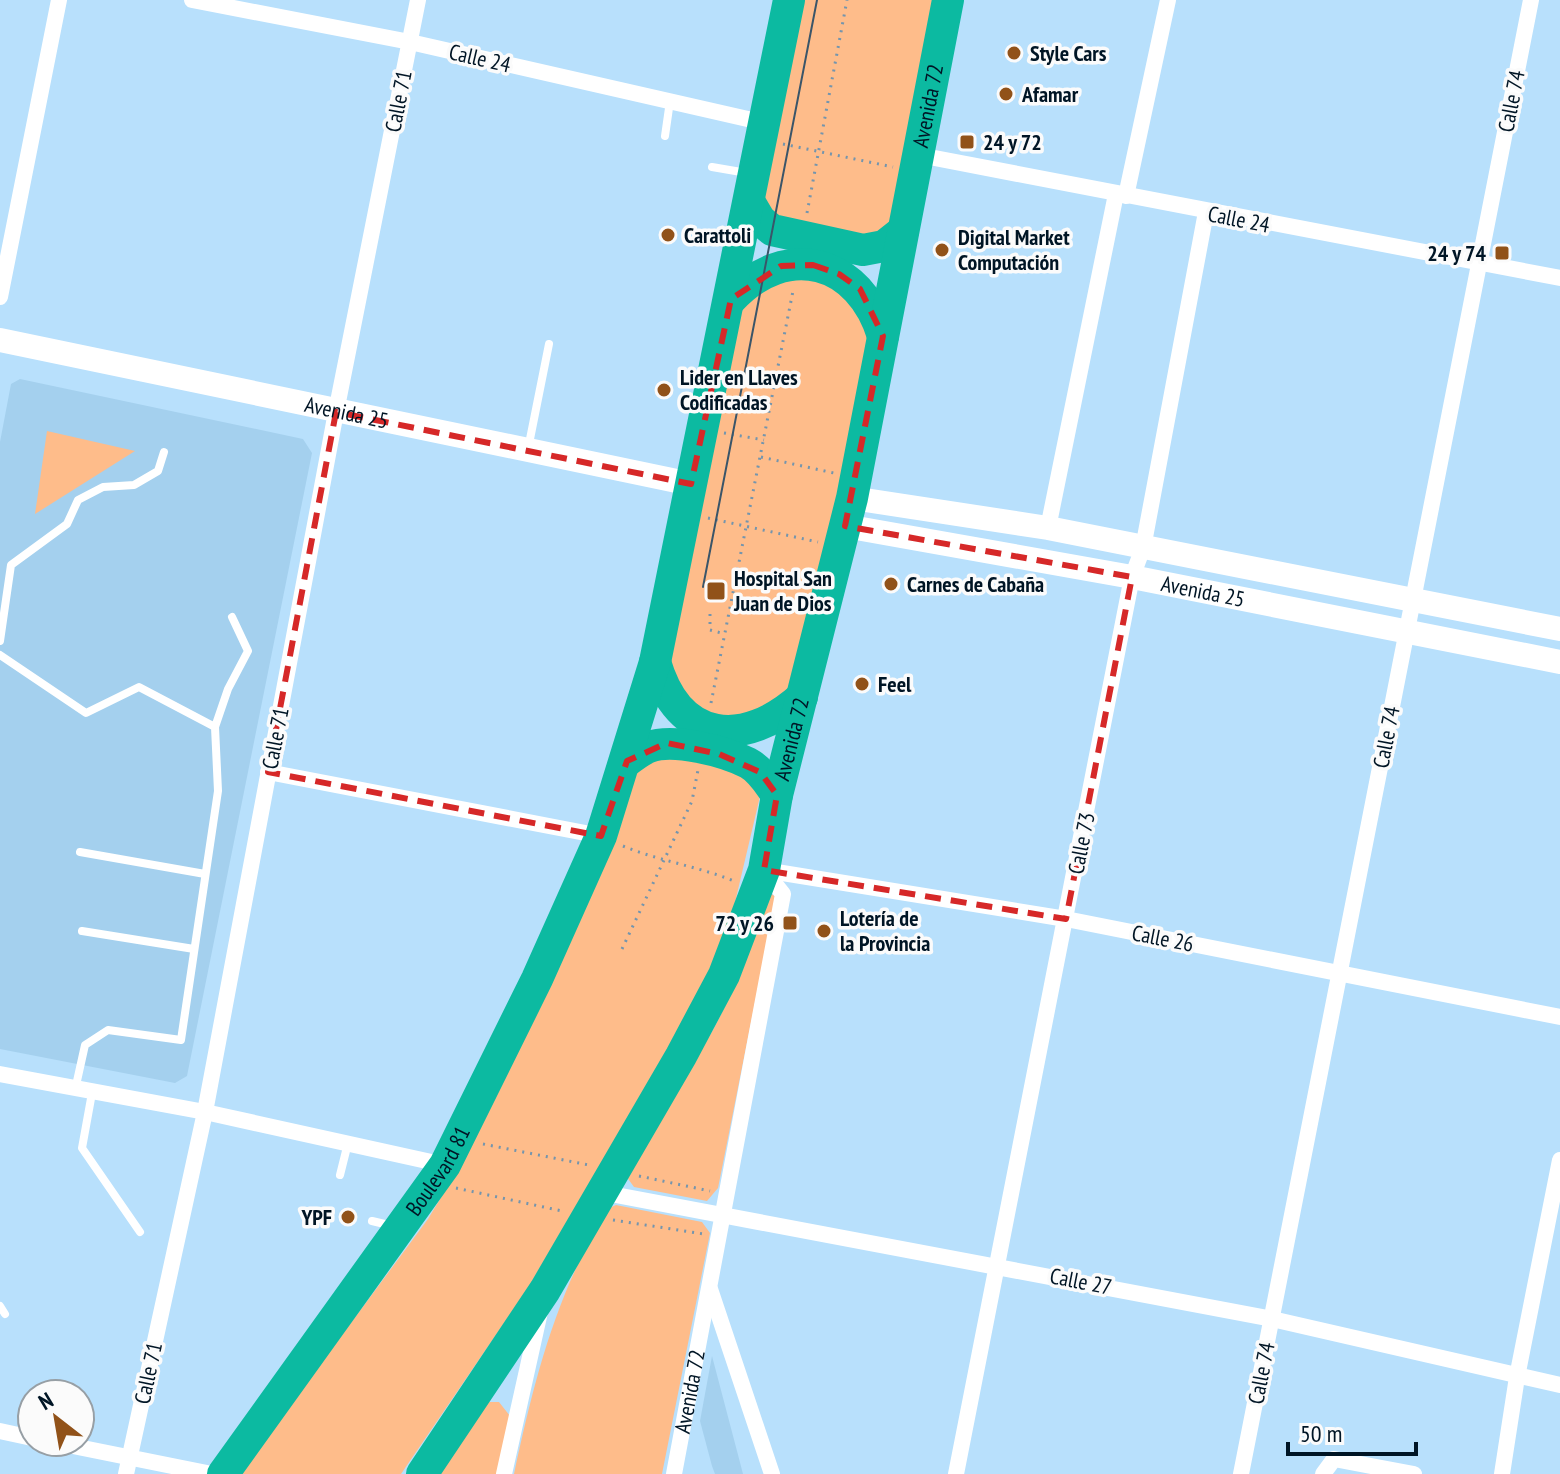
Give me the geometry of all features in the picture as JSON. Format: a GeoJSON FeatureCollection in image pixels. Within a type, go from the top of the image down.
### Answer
{"type":"FeatureCollection","features":[{"type":"Feature","properties":{"kind":"highway"},"geometry":{"type":"LineString","coordinates":[[601,836],[627,761],[655,662],[731,299],[789,0]]}},
{"type":"Feature","properties":{"kind":"highway","name":"Avenida 72"},"geometry":{"type":"LineString","coordinates":[[760,880],[777,795],[848,512],[948,0]]}},
{"type":"Feature","properties":{"kind":"highway"},"geometry":{"type":"LineString","coordinates":[[753,189],[760,220],[860,289],[875,311],[883,336]]}},
{"type":"Feature","properties":{"kind":"highway"},"geometry":{"type":"LineString","coordinates":[[731,299],[764,272],[801,251],[863,250],[884,246],[903,231]]}},
{"type":"Feature","properties":{"kind":"highway"},"geometry":{"type":"LineString","coordinates":[[655,662],[662,686],[704,738],[760,772],[777,795]]}},
{"type":"Feature","properties":{"kind":"highway"},"geometry":{"type":"LineString","coordinates":[[627,761],[647,747],[704,738],[724,731],[752,730],[778,718],[802,697]]}},
{"type":"Feature","properties":{"kind":"highway","name":"Boulevard 81"},"geometry":{"type":"LineString","coordinates":[[223,1474],[387,1224],[445,1165],[537,979],[601,836]]}},
{"type":"Feature","properties":{"kind":"highway"},"geometry":{"type":"LineString","coordinates":[[422,1474],[545,1290],[681,1056],[717,988],[760,880]]}},
{"type":"Feature","properties":{"kind":"main road","name":"Avenida 25"},"geometry":{"type":"LineString","coordinates":[[0,340],[528,452],[688,499]]}},
{"type":"Feature","properties":{"kind":"main road","name":"Avenida 25"},"geometry":{"type":"LineString","coordinates":[[848,512],[1048,528],[1560,629]]}},
{"type":"Feature","properties":{"kind":"main road","name":"Avenida 25"},"geometry":{"type":"LineString","coordinates":[[848,512],[1132,577],[1560,662]]}},
{"type":"Feature","properties":{"kind":"street"},"geometry":{"type":"LineString","coordinates":[[0,297],[59,0]]}},
{"type":"Feature","properties":{"kind":"street","name":"Calle 24"},"geometry":{"type":"LineString","coordinates":[[192,0],[410,42],[670,101],[764,132]]}},
{"type":"Feature","properties":{"kind":"street","name":"Calle 71"},"geometry":{"type":"LineString","coordinates":[[128,1466],[205,1112],[336,412],[418,0]]}},
{"type":"Feature","properties":{"kind":"street"},"geometry":{"type":"LineString","coordinates":[[1048,528],[1121,195],[1168,0]]}},
{"type":"Feature","properties":{"kind":"street","name":"Calle 74"},"geometry":{"type":"LineString","coordinates":[[1241,1474],[1531,0]]}},
{"type":"Feature","properties":{"kind":"street","name":"Calle 24"},"geometry":{"type":"LineString","coordinates":[[917,163],[1121,195],[1560,278]]}},
{"type":"Feature","properties":{"kind":"street","name":"Calle 73"},"geometry":{"type":"LineString","coordinates":[[956,1474],[1132,577],[1143,548],[1206,212]]}},
{"type":"Feature","properties":{"kind":"street"},"geometry":{"type":"LineString","coordinates":[[268,772],[601,836]]}},
{"type":"Feature","properties":{"kind":"street","name":"Calle 26"},"geometry":{"type":"LineString","coordinates":[[760,880],[1066,919],[1560,1017]]}},
{"type":"Feature","properties":{"kind":"street","name":"Avenida 72"},"geometry":{"type":"LineString","coordinates":[[674,1474],[783,894],[760,880]]}},
{"type":"Feature","properties":{"kind":"street"},"geometry":{"type":"LineString","coordinates":[[0,1074],[83,1092],[205,1112],[445,1165]]}},
{"type":"Feature","properties":{"kind":"street"},"geometry":{"type":"LineString","coordinates":[[1502,1474],[1517,1377],[1560,1160]]}},
{"type":"Feature","properties":{"kind":"street","name":"Calle 27"},"geometry":{"type":"LineString","coordinates":[[600,1192],[1272,1319],[1560,1385]]}},
{"type":"Feature","properties":{"kind":"street"},"geometry":{"type":"LineString","coordinates":[[709,1284],[772,1474]]}},
{"type":"Feature","properties":{"kind":"street"},"geometry":{"type":"LineString","coordinates":[[504,1474],[545,1290]]}},
{"type":"Feature","properties":{"kind":"street"},"geometry":{"type":"LineString","coordinates":[[96,1456],[128,1466],[212,1474]]}},
{"type":"Feature","properties":{"kind":"street"},"geometry":{"type":"LineString","coordinates":[[1323,1474],[1334,1459],[1414,1474]]}},
{"type":"Feature","properties":{"kind":"lane"},"geometry":{"type":"LineString","coordinates":[[665,136],[670,101]]}},
{"type":"Feature","properties":{"kind":"lane"},"geometry":{"type":"LineString","coordinates":[[712,167],[753,189]]}},
{"type":"Feature","properties":{"kind":"lane"},"geometry":{"type":"LineString","coordinates":[[528,452],[549,344]]}},
{"type":"Feature","properties":{"kind":"lane"},"geometry":{"type":"LineString","coordinates":[[0,641],[11,565],[67,524],[78,500],[103,487],[134,485],[158,471],[164,452]]}},
{"type":"Feature","properties":{"kind":"lane"},"geometry":{"type":"LineString","coordinates":[[140,1232],[82,1148],[85,1045],[108,1030],[181,1040],[218,791],[215,727],[228,689],[248,651],[232,617]]}},
{"type":"Feature","properties":{"kind":"lane"},"geometry":{"type":"LineString","coordinates":[[0,655],[86,713],[139,687],[215,727]]}},
{"type":"Feature","properties":{"kind":"lane"},"geometry":{"type":"LineString","coordinates":[[80,852],[205,874]]}},
{"type":"Feature","properties":{"kind":"lane"},"geometry":{"type":"LineString","coordinates":[[82,931],[194,949]]}},
{"type":"Feature","properties":{"kind":"lane"},"geometry":{"type":"LineString","coordinates":[[340,1175],[348,1143]]}},
{"type":"Feature","properties":{"kind":"path"},"geometry":{"type":"LineString","coordinates":[[622,949],[692,801],[748,526],[847,0]]}},
{"type":"Feature","properties":{"kind":"path"},"geometry":{"type":"LineString","coordinates":[[764,132],[817,151],[917,163]]}},
{"type":"Feature","properties":{"kind":"path"},"geometry":{"type":"LineString","coordinates":[[699,446],[717,451],[721,432],[764,440]]}},
{"type":"Feature","properties":{"kind":"path"},"geometry":{"type":"LineString","coordinates":[[761,457],[848,512]]}},
{"type":"Feature","properties":{"kind":"path"},"geometry":{"type":"LineString","coordinates":[[688,499],[748,526],[848,512]]}},
{"type":"Feature","properties":{"kind":"path"},"geometry":{"type":"LineString","coordinates":[[710,614],[710,630],[725,634]]}},
{"type":"Feature","properties":{"kind":"path"},"geometry":{"type":"LineString","coordinates":[[601,836],[663,860],[760,880]]}},
{"type":"Feature","properties":{"kind":"highlighted area"},"geometry":{"type":"Polygon","coordinates":[[[813,265],[839,274],[860,289],[883,336],[845,526],[1132,577],[1066,919],[764,870],[777,795],[760,772],[719,754],[667,743],[627,761],[601,836],[268,772],[336,412],[691,484],[731,299],[781,266],[813,265]]]}},
{"type":"Feature","properties":{"kind":"shaded area"},"geometry":{"type":"Polygon","coordinates":[[[802,0],[935,0],[892,221],[874,240],[778,224],[762,200],[802,0]]]}},
{"type":"Feature","properties":{"kind":"shaded area"},"geometry":{"type":"Polygon","coordinates":[[[780,277],[831,280],[864,315],[868,344],[819,592],[792,682],[779,703],[762,713],[744,717],[705,716],[675,686],[668,646],[740,315],[749,297],[780,277]]]}},
{"type":"Feature","properties":{"kind":"shaded area"},"geometry":{"type":"Polygon","coordinates":[[[20,379],[303,439],[312,453],[187,1076],[175,1083],[0,1049],[0,442],[11,384],[20,379]]]}},
{"type":"Feature","properties":{"kind":"shaded area"},"geometry":{"type":"Polygon","coordinates":[[[47,431],[135,451],[35,514],[47,431]]]}},
{"type":"Feature","properties":{"kind":"shaded area"},"geometry":{"type":"Polygon","coordinates":[[[658,751],[752,771],[762,788],[728,932],[700,996],[528,1288],[401,1474],[239,1474],[428,1219],[469,1151],[637,763],[658,751]]]}},
{"type":"Feature","properties":{"kind":"shaded area"},"geometry":{"type":"Polygon","coordinates":[[[770,893],[776,897],[718,1188],[707,1201],[634,1187],[626,1176],[713,1030],[740,977],[770,893]]]}},
{"type":"Feature","properties":{"kind":"shaded area"},"geometry":{"type":"Polygon","coordinates":[[[616,1205],[702,1222],[710,1233],[662,1474],[514,1474],[539,1370],[561,1305],[589,1241],[607,1209],[616,1205]]]}},
{"type":"Feature","properties":{"kind":"shaded area"},"geometry":{"type":"Polygon","coordinates":[[[712,1356],[743,1474],[715,1474],[700,1421],[712,1356]]]}},
{"type":"Feature","properties":{"kind":"shaded area"},"geometry":{"type":"Polygon","coordinates":[[[489,1402],[499,1402],[510,1416],[499,1474],[435,1474],[489,1402]]]}},
{"type":"Feature","properties":{"kind":"tram line"},"geometry":{"type":"LineString","coordinates":[[703,587],[817,0]]}},
{"type":"Feature","properties":{"kind":"place","name":"Style Cars"},"geometry":{"type":"Point","coordinates":[1014,53]}},
{"type":"Feature","properties":{"kind":"place","name":"Afamar"},"geometry":{"type":"Point","coordinates":[1006,94]}},
{"type":"Feature","properties":{"kind":"place","name":"24 y 72"},"geometry":{"type":"Point","coordinates":[967,142]}},
{"type":"Feature","properties":{"kind":"place","name":"Carattoli"},"geometry":{"type":"Point","coordinates":[668,235]}},
{"type":"Feature","properties":{"kind":"place","name":"Digital Market Computación"},"geometry":{"type":"Point","coordinates":[942,250]}},
{"type":"Feature","properties":{"kind":"place","name":"24 y 74"},"geometry":{"type":"Point","coordinates":[1502,253]}},
{"type":"Feature","properties":{"kind":"place","name":"Lider en Llaves Codificadas"},"geometry":{"type":"Point","coordinates":[664,390]}},
{"type":"Feature","properties":{"kind":"place","name":"Carnes de Cabaña"},"geometry":{"type":"Point","coordinates":[891,584]}},
{"type":"Feature","properties":{"kind":"place","name":"Hospital San Juan de Dios"},"geometry":{"type":"Point","coordinates":[716,591]}},
{"type":"Feature","properties":{"kind":"place","name":"Feel"},"geometry":{"type":"Point","coordinates":[862,684]}},
{"type":"Feature","properties":{"kind":"place","name":"72 y 26"},"geometry":{"type":"Point","coordinates":[790,923]}},
{"type":"Feature","properties":{"kind":"place","name":"Lotería de la Provincia"},"geometry":{"type":"Point","coordinates":[824,931]}},
{"type":"Feature","properties":{"kind":"place","name":"YPF"},"geometry":{"type":"Point","coordinates":[348,1217]}}]}
